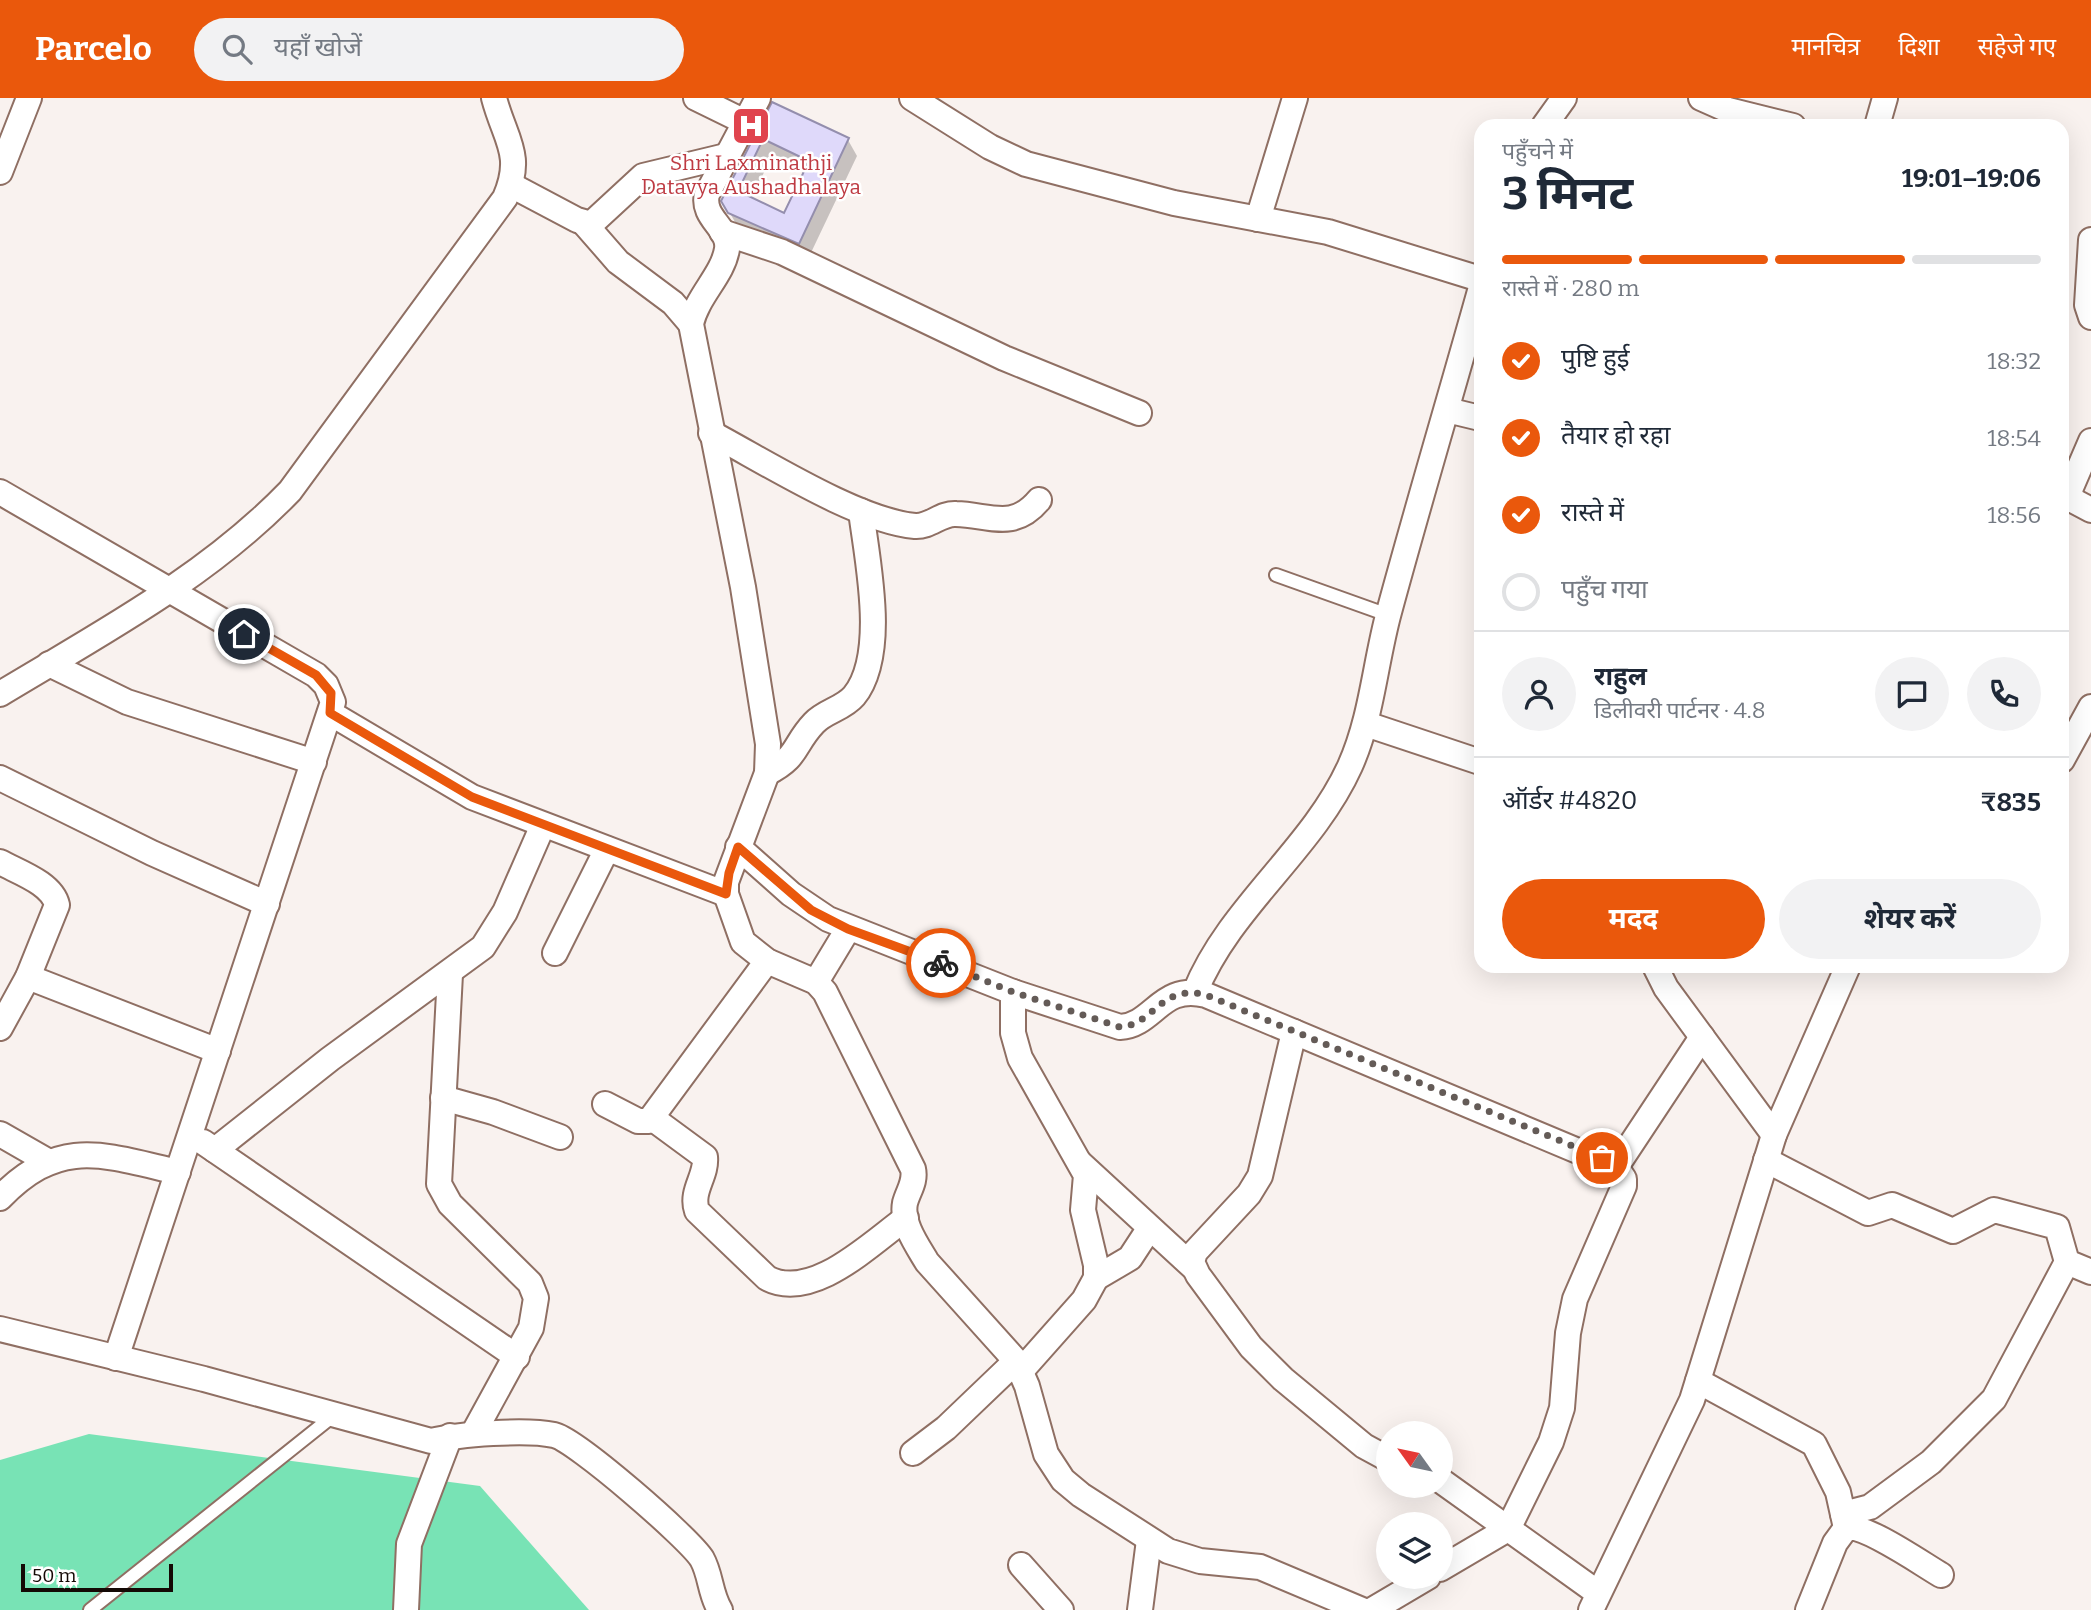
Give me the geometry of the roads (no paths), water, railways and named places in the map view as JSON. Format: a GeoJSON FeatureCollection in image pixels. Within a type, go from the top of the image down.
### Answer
{"type":"FeatureCollection","features":[{"type":"Feature","properties":{"kind":"street"},"geometry":{"type":"LineString","coordinates":[[0,172],[29,98]]}},
{"type":"Feature","properties":{"kind":"street"},"geometry":{"type":"LineString","coordinates":[[0,694],[171,592],[265,517],[290,491],[494,216],[511,185],[515,160],[494,98]]}},
{"type":"Feature","properties":{"kind":"street"},"geometry":{"type":"LineString","coordinates":[[696,98],[745,122]]}},
{"type":"Feature","properties":{"kind":"street"},"geometry":{"type":"LineString","coordinates":[[758,98],[705,201],[710,216],[726,240],[725,256],[700,298],[691,324],[744,587],[766,726],[767,773],[729,873],[726,894],[743,942],[767,961],[816,982],[834,1007],[913,1169],[914,1179],[904,1209],[906,1218],[927,1262],[1019,1366],[1046,1454],[1054,1469],[1081,1495],[1149,1540],[1199,1561],[1260,1567],[1362,1610]]}},
{"type":"Feature","properties":{"kind":"street"},"geometry":{"type":"LineString","coordinates":[[912,98],[990,147],[1026,164],[1174,204],[1328,232],[1474,277]]}},
{"type":"Feature","properties":{"kind":"street"},"geometry":{"type":"LineString","coordinates":[[1258,219],[1295,98]]}},
{"type":"Feature","properties":{"kind":"street"},"geometry":{"type":"LineString","coordinates":[[1549,119],[1564,98]]}},
{"type":"Feature","properties":{"kind":"street"},"geometry":{"type":"LineString","coordinates":[[1701,98],[1727,110],[1764,119]]}},
{"type":"Feature","properties":{"kind":"street"},"geometry":{"type":"LineString","coordinates":[[1879,119],[1885,98]]}},
{"type":"Feature","properties":{"kind":"street"},"geometry":{"type":"LineString","coordinates":[[511,185],[584,223],[591,224],[602,217],[643,176],[726,156]]}},
{"type":"Feature","properties":{"kind":"street"},"geometry":{"type":"LineString","coordinates":[[584,223],[618,262],[673,303],[691,324]]}},
{"type":"Feature","properties":{"kind":"street"},"geometry":{"type":"LineString","coordinates":[[722,232],[782,252],[1004,358],[1139,413]]}},
{"type":"Feature","properties":{"kind":"street"},"geometry":{"type":"LineString","coordinates":[[2091,240],[2087,305],[2091,317]]}},
{"type":"Feature","properties":{"kind":"street"},"geometry":{"type":"LineString","coordinates":[[1195,992],[1220,942],[1326,808],[1350,765],[1366,724],[1388,615],[1474,313]]}},
{"type":"Feature","properties":{"kind":"street"},"geometry":{"type":"LineString","coordinates":[[1447,411],[1474,417]]}},
{"type":"Feature","properties":{"kind":"street"},"geometry":{"type":"LineString","coordinates":[[711,433],[861,511],[922,526],[953,513],[1014,520],[1025,515],[1039,500]]}},
{"type":"Feature","properties":{"kind":"street"},"geometry":{"type":"LineString","coordinates":[[2091,441],[2069,492],[2074,500],[2091,510]]}},
{"type":"Feature","properties":{"kind":"street"},"geometry":{"type":"LineString","coordinates":[[0,492],[316,675],[331,693],[330,713],[116,1358]]}},
{"type":"Feature","properties":{"kind":"street"},"geometry":{"type":"LineString","coordinates":[[767,773],[792,758],[817,720],[850,701],[866,674],[871,648],[872,594],[861,511]]}},
{"type":"Feature","properties":{"kind":"street"},"geometry":{"type":"LineString","coordinates":[[49,664],[127,702],[314,762]]}},
{"type":"Feature","properties":{"kind":"street"},"geometry":{"type":"LineString","coordinates":[[2075,751],[2091,707]]}},
{"type":"Feature","properties":{"kind":"street"},"geometry":{"type":"LineString","coordinates":[[330,713],[452,787],[543,825],[726,894]]}},
{"type":"Feature","properties":{"kind":"street"},"geometry":{"type":"LineString","coordinates":[[1366,724],[1474,760]]}},
{"type":"Feature","properties":{"kind":"street"},"geometry":{"type":"LineString","coordinates":[[0,778],[171,862],[267,904]]}},
{"type":"Feature","properties":{"kind":"street"},"geometry":{"type":"LineString","coordinates":[[215,1150],[381,1021],[450,974],[491,938],[543,825]]}},
{"type":"Feature","properties":{"kind":"street"},"geometry":{"type":"LineString","coordinates":[[738,847],[811,910],[848,929],[1013,992],[1120,1027],[1135,1023],[1168,997],[1195,992],[1616,1167],[1624,1179],[1624,1186],[1575,1299],[1568,1333],[1565,1389],[1559,1423],[1508,1529],[1453,1562]]}},
{"type":"Feature","properties":{"kind":"street"},"geometry":{"type":"LineString","coordinates":[[555,953],[607,849]]}},
{"type":"Feature","properties":{"kind":"street"},"geometry":{"type":"LineString","coordinates":[[0,862],[41,885],[55,897],[57,905],[28,977],[8,995],[0,1028]]}},
{"type":"Feature","properties":{"kind":"street"},"geometry":{"type":"LineString","coordinates":[[816,982],[848,929]]}},
{"type":"Feature","properties":{"kind":"street"},"geometry":{"type":"LineString","coordinates":[[605,1104],[642,1123],[652,1118],[767,961]]}},
{"type":"Feature","properties":{"kind":"street"},"geometry":{"type":"LineString","coordinates":[[1659,973],[1666,988],[1774,1135]]}},
{"type":"Feature","properties":{"kind":"street"},"geometry":{"type":"LineString","coordinates":[[1453,1489],[1508,1529],[1595,1602],[1692,1400],[1774,1135],[1845,973]]}},
{"type":"Feature","properties":{"kind":"street"},"geometry":{"type":"LineString","coordinates":[[406,1610],[409,1545],[461,1435],[517,1357],[531,1328],[536,1298],[530,1283],[442,1193],[438,1170],[450,974]]}},
{"type":"Feature","properties":{"kind":"street"},"geometry":{"type":"LineString","coordinates":[[28,977],[218,1051]]}},
{"type":"Feature","properties":{"kind":"street"},"geometry":{"type":"LineString","coordinates":[[913,1453],[1019,1366],[1084,1300],[1096,1278],[1096,1265],[1083,1210],[1087,1178],[1020,1058],[1013,1033],[1013,992]]}},
{"type":"Feature","properties":{"kind":"street"},"geometry":{"type":"LineString","coordinates":[[1193,1267],[1195,1252],[1249,1194],[1260,1176],[1294,1031]]}},
{"type":"Feature","properties":{"kind":"street"},"geometry":{"type":"LineString","coordinates":[[1616,1167],[1702,1037]]}},
{"type":"Feature","properties":{"kind":"street"},"geometry":{"type":"LineString","coordinates":[[443,1098],[493,1112],[560,1137]]}},
{"type":"Feature","properties":{"kind":"street"},"geometry":{"type":"LineString","coordinates":[[652,1118],[705,1157],[705,1168],[695,1194],[697,1211],[767,1278],[778,1284],[790,1286],[821,1278],[906,1218]]}},
{"type":"Feature","properties":{"kind":"street"},"geometry":{"type":"LineString","coordinates":[[191,1133],[517,1357]]}},
{"type":"Feature","properties":{"kind":"street"},"geometry":{"type":"LineString","coordinates":[[0,1134],[49,1162]]}},
{"type":"Feature","properties":{"kind":"street"},"geometry":{"type":"LineString","coordinates":[[0,1198],[28,1171],[49,1162],[85,1154],[178,1172]]}},
{"type":"Feature","properties":{"kind":"street"},"geometry":{"type":"LineString","coordinates":[[1766,1160],[1868,1213],[1892,1205],[1953,1231],[1994,1210],[2057,1227],[2067,1262],[1994,1399],[1931,1462],[1870,1507],[1845,1521],[1808,1610]]}},
{"type":"Feature","properties":{"kind":"street"},"geometry":{"type":"LineString","coordinates":[[1079,1163],[1193,1267],[1259,1355],[1364,1446],[1376,1452]]}},
{"type":"Feature","properties":{"kind":"street"},"geometry":{"type":"LineString","coordinates":[[1096,1278],[1130,1258],[1149,1229]]}},
{"type":"Feature","properties":{"kind":"street"},"geometry":{"type":"LineString","coordinates":[[2067,1262],[2091,1272]]}},
{"type":"Feature","properties":{"kind":"street"},"geometry":{"type":"LineString","coordinates":[[0,1329],[431,1441],[461,1435],[556,1435],[594,1461],[687,1541],[701,1558],[719,1610]]}},
{"type":"Feature","properties":{"kind":"street"},"geometry":{"type":"LineString","coordinates":[[1698,1381],[1814,1444],[1838,1492],[1845,1521],[1941,1575]]}},
{"type":"Feature","properties":{"kind":"street"},"geometry":{"type":"LineString","coordinates":[[1140,1610],[1149,1540]]}},
{"type":"Feature","properties":{"kind":"street"},"geometry":{"type":"LineString","coordinates":[[1021,1565],[1061,1610]]}},
{"type":"Feature","properties":{"kind":"street"},"geometry":{"type":"LineString","coordinates":[[1372,1610],[1408,1589]]}},
{"type":"Feature","properties":{"kind":"lane"},"geometry":{"type":"LineString","coordinates":[[1276,575],[1388,615]]}},
{"type":"Feature","properties":{"kind":"lane"},"geometry":{"type":"LineString","coordinates":[[90,1610],[333,1416]]}},
{"type":"Feature","properties":{"kind":"place","name":"Shri Laxminathji Datavya Aushadhalaya"},"geometry":{"type":"Point","coordinates":[751,126]}}]}
